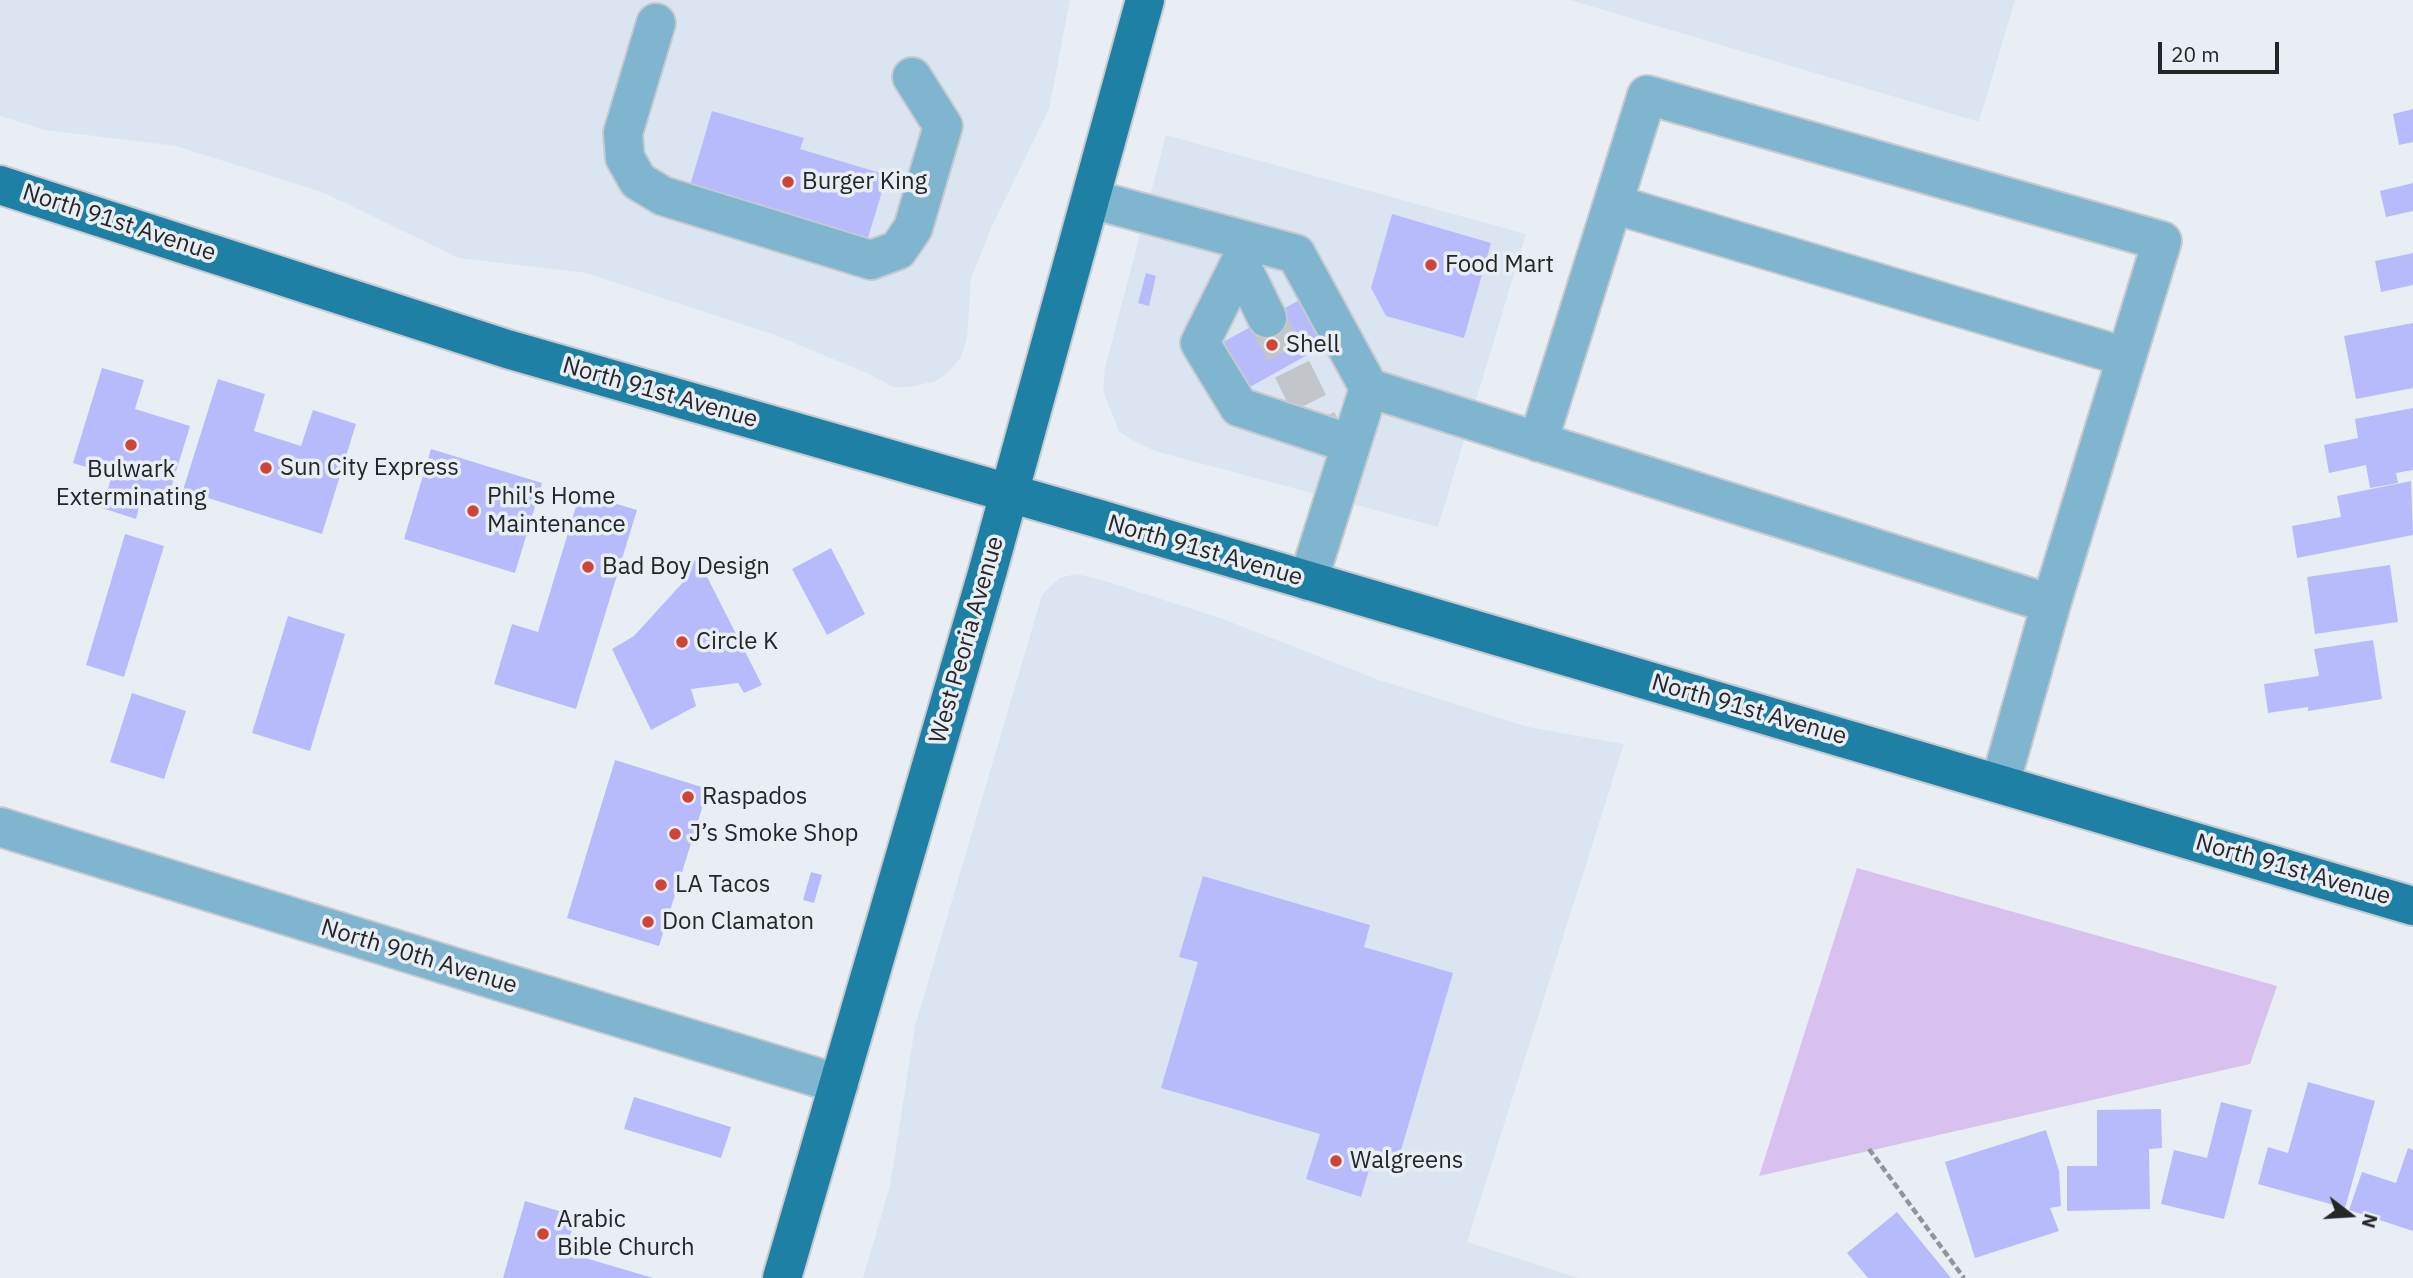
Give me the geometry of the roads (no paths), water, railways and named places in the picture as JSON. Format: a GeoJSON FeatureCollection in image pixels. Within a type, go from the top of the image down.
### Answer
{"type":"FeatureCollection","features":[{"type":"Feature","properties":{"kind":"main road","name":"West Peoria Avenue"},"geometry":{"type":"LineString","coordinates":[[782,1278],[1009,494],[1146,0]]}},
{"type":"Feature","properties":{"kind":"main road","name":"North 91st Avenue"},"geometry":{"type":"LineString","coordinates":[[0,185],[507,348],[2413,906]]}},
{"type":"Feature","properties":{"kind":"street"},"geometry":{"type":"LineString","coordinates":[[656,23],[623,133],[625,158],[638,181],[663,196],[872,260],[898,250],[914,228],[943,126],[912,77]]}},
{"type":"Feature","properties":{"kind":"street"},"geometry":{"type":"LineString","coordinates":[[1538,442],[1647,94],[2162,241],[2051,604],[2000,784]]}},
{"type":"Feature","properties":{"kind":"street"},"geometry":{"type":"LineString","coordinates":[[1091,199],[1245,253],[1296,254],[1369,388],[2051,604]]}},
{"type":"Feature","properties":{"kind":"street"},"geometry":{"type":"LineString","coordinates":[[1613,204],[2126,357]]}},
{"type":"Feature","properties":{"kind":"street"},"geometry":{"type":"LineString","coordinates":[[1245,253],[1267,318]]}},
{"type":"Feature","properties":{"kind":"street"},"geometry":{"type":"LineString","coordinates":[[1245,253],[1200,342],[1239,407],[1351,444]]}},
{"type":"Feature","properties":{"kind":"street"},"geometry":{"type":"LineString","coordinates":[[1308,581],[1369,388]]}},
{"type":"Feature","properties":{"kind":"street","name":"North 90th Avenue"},"geometry":{"type":"LineString","coordinates":[[0,827],[839,1084]]}},
{"type":"Feature","properties":{"kind":"tunnel"},"geometry":{"type":"LineString","coordinates":[[1267,318],[1325,436]]}},
{"type":"Feature","properties":{"kind":"place","name":"Burger King"},"geometry":{"type":"Point","coordinates":[788,182]}},
{"type":"Feature","properties":{"kind":"place","name":"Food Mart"},"geometry":{"type":"Point","coordinates":[1431,265]}},
{"type":"Feature","properties":{"kind":"place","name":"Shell"},"geometry":{"type":"Point","coordinates":[1272,345]}},
{"type":"Feature","properties":{"kind":"place","name":"Bulwark Exterminating"},"geometry":{"type":"Point","coordinates":[131,445]}},
{"type":"Feature","properties":{"kind":"place","name":"Sun City Express"},"geometry":{"type":"Point","coordinates":[266,468]}},
{"type":"Feature","properties":{"kind":"place","name":"Phil's Home Maintenance"},"geometry":{"type":"Point","coordinates":[473,511]}},
{"type":"Feature","properties":{"kind":"place","name":"Bad Boy Design"},"geometry":{"type":"Point","coordinates":[588,567]}},
{"type":"Feature","properties":{"kind":"place","name":"Circle K"},"geometry":{"type":"Point","coordinates":[682,642]}},
{"type":"Feature","properties":{"kind":"place","name":"Raspados"},"geometry":{"type":"Point","coordinates":[688,797]}},
{"type":"Feature","properties":{"kind":"place","name":"J’s Smoke Shop"},"geometry":{"type":"Point","coordinates":[675,834]}},
{"type":"Feature","properties":{"kind":"place","name":"LA Tacos"},"geometry":{"type":"Point","coordinates":[661,885]}},
{"type":"Feature","properties":{"kind":"place","name":"Don Clamaton"},"geometry":{"type":"Point","coordinates":[648,922]}},
{"type":"Feature","properties":{"kind":"place","name":"Walgreens"},"geometry":{"type":"Point","coordinates":[1336,1161]}},
{"type":"Feature","properties":{"kind":"place","name":"Arabic Bible Church"},"geometry":{"type":"Point","coordinates":[543,1234]}}]}
